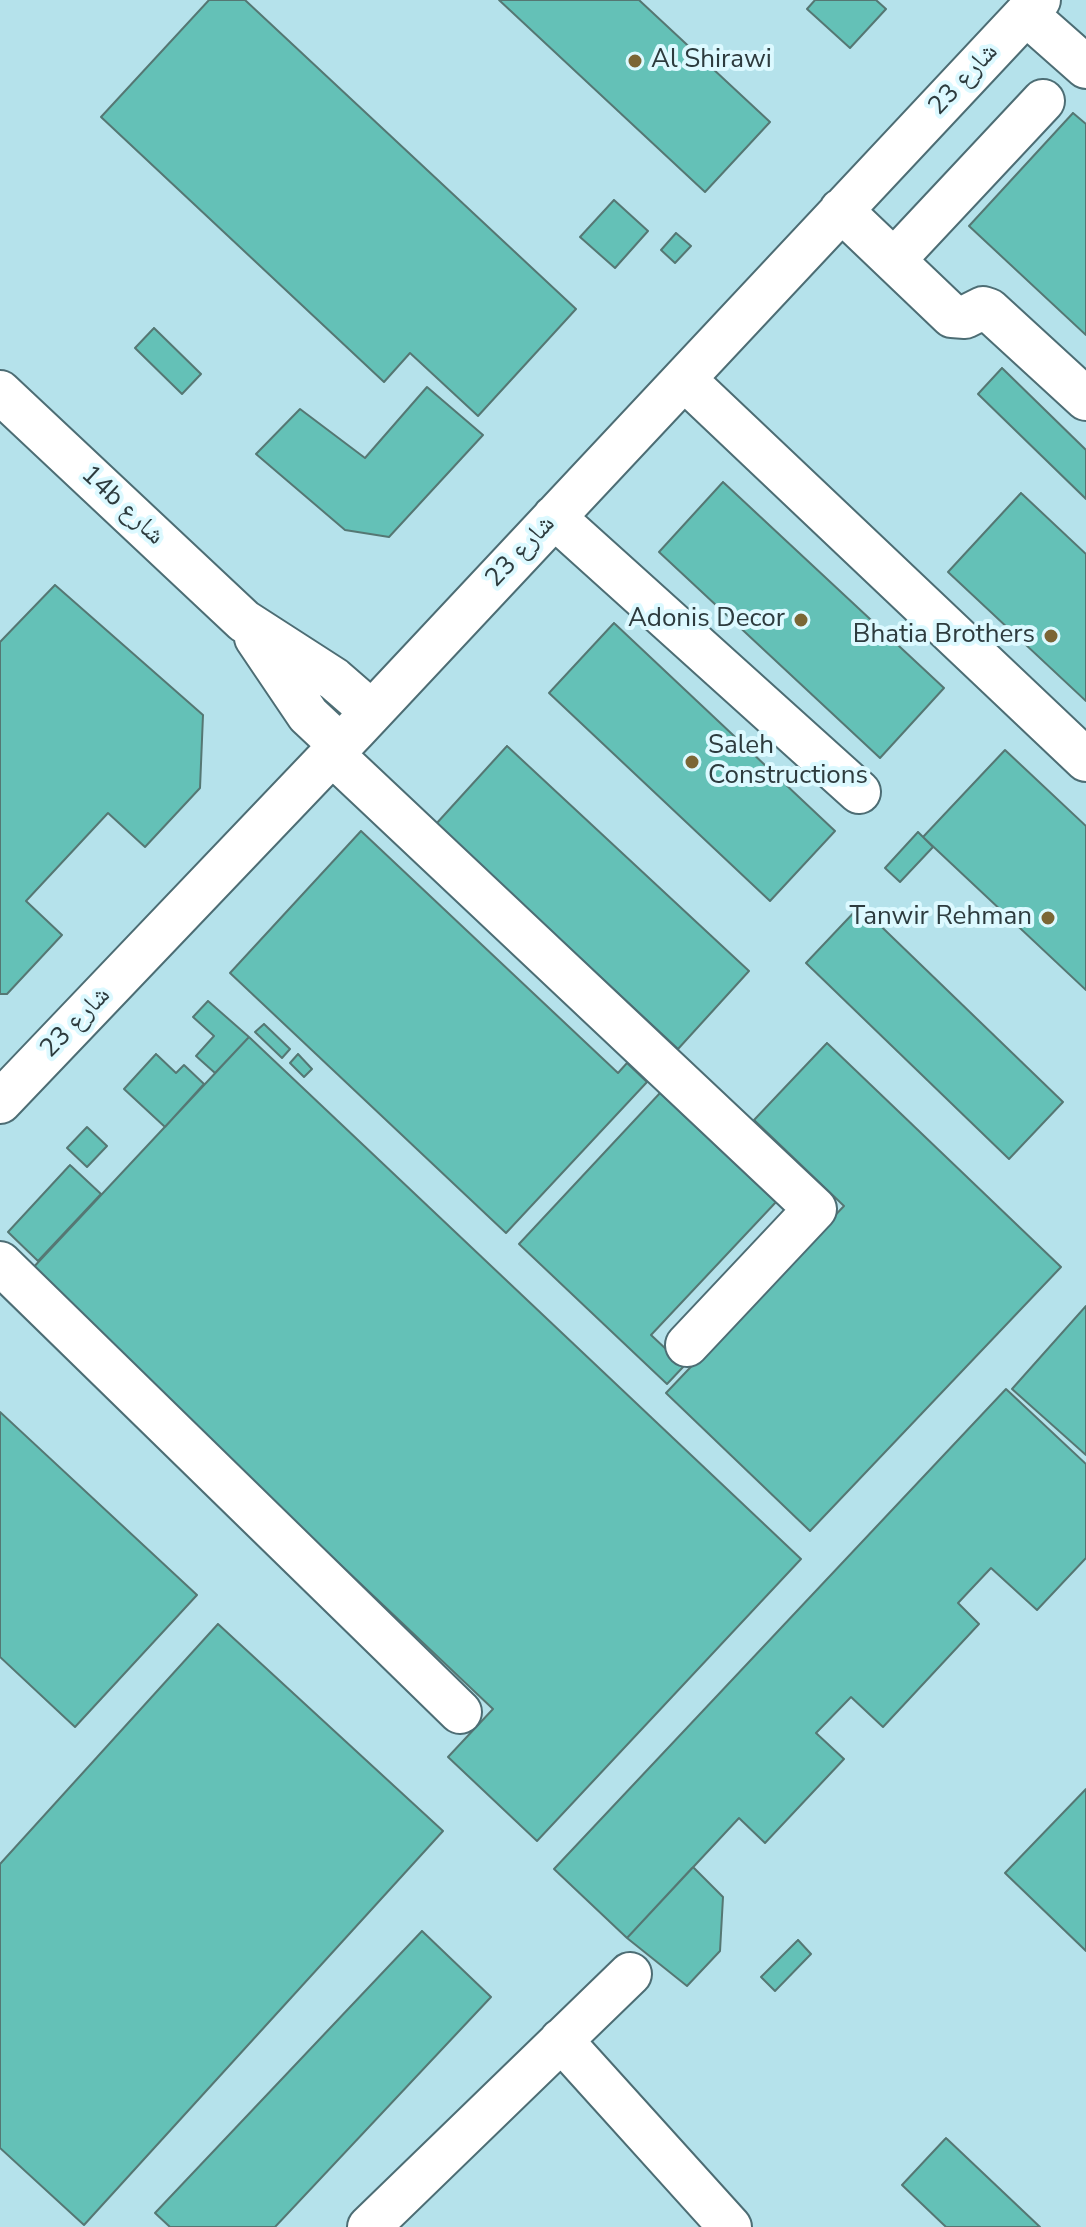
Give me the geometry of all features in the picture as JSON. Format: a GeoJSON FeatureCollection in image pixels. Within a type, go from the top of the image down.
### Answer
{"type":"FeatureCollection","features":[{"type":"Feature","properties":{"kind":"street"},"geometry":{"type":"LineString","coordinates":[[1032,7],[1086,67]]}},
{"type":"Feature","properties":{"kind":"street","name":"شارع 23"},"geometry":{"type":"LineString","coordinates":[[0,1102],[372,712],[1032,7]]}},
{"type":"Feature","properties":{"kind":"street"},"geometry":{"type":"LineString","coordinates":[[894,260],[1043,101]]}},
{"type":"Feature","properties":{"kind":"street"},"geometry":{"type":"LineString","coordinates":[[841,210],[952,316],[965,317],[983,308],[989,310],[1086,399]]}},
{"type":"Feature","properties":{"kind":"street"},"geometry":{"type":"LineString","coordinates":[[684,379],[1086,760]]}},
{"type":"Feature","properties":{"kind":"street","name":"14b شارع"},"geometry":{"type":"LineString","coordinates":[[0,392],[244,621],[334,679],[372,712]]}},
{"type":"Feature","properties":{"kind":"street"},"geometry":{"type":"LineString","coordinates":[[554,517],[859,792]]}},
{"type":"Feature","properties":{"kind":"street","name":"14b شارع"},"geometry":{"type":"LineString","coordinates":[[244,621],[308,715],[336,749],[815,1209],[687,1345]]}},
{"type":"Feature","properties":{"kind":"street"},"geometry":{"type":"LineString","coordinates":[[0,1263],[460,1712]]}},
{"type":"Feature","properties":{"kind":"street"},"geometry":{"type":"LineString","coordinates":[[369,2227],[630,1974]]}},
{"type":"Feature","properties":{"kind":"street"},"geometry":{"type":"LineString","coordinates":[[561,2040],[730,2227]]}},
{"type":"Feature","properties":{"kind":"shaded area"},"geometry":{"type":"Polygon","coordinates":[[[0,0],[1086,0],[1086,2227],[0,2227],[0,0]]]}},
{"type":"Feature","properties":{"kind":"building"},"geometry":{"type":"Polygon","coordinates":[[[209,0],[245,0],[576,309],[478,416],[410,353],[384,382],[101,117],[209,0]]]}},
{"type":"Feature","properties":{"kind":"building","name":"Al Shirawi"},"geometry":{"type":"Polygon","coordinates":[[[499,0],[639,0],[770,122],[705,192],[499,0]]]}},
{"type":"Feature","properties":{"kind":"building"},"geometry":{"type":"Polygon","coordinates":[[[815,0],[876,0],[886,9],[850,48],[807,9],[815,0]]]}},
{"type":"Feature","properties":{"kind":"building"},"geometry":{"type":"Polygon","coordinates":[[[1073,113],[1086,124],[1086,335],[969,226],[1073,113]]]}},
{"type":"Feature","properties":{"kind":"building"},"geometry":{"type":"Polygon","coordinates":[[[614,200],[648,231],[615,268],[580,237],[614,200]]]}},
{"type":"Feature","properties":{"kind":"building"},"geometry":{"type":"Polygon","coordinates":[[[676,233],[691,246],[675,263],[661,250],[676,233]]]}},
{"type":"Feature","properties":{"kind":"building"},"geometry":{"type":"Polygon","coordinates":[[[154,328],[201,374],[182,394],[135,348],[154,328]]]}},
{"type":"Feature","properties":{"kind":"building"},"geometry":{"type":"Polygon","coordinates":[[[1002,368],[1086,450],[1086,499],[978,394],[1002,368]]]}},
{"type":"Feature","properties":{"kind":"building"},"geometry":{"type":"Polygon","coordinates":[[[427,387],[483,435],[389,537],[345,530],[256,454],[300,409],[365,458],[427,387]]]}},
{"type":"Feature","properties":{"kind":"building","name":"Adonis Decor"},"geometry":{"type":"Polygon","coordinates":[[[723,482],[944,688],[880,758],[659,552],[723,482]]]}},
{"type":"Feature","properties":{"kind":"building","name":"Bhatia Brothers"},"geometry":{"type":"Polygon","coordinates":[[[1021,493],[1086,554],[1086,701],[948,572],[1021,493]]]}},
{"type":"Feature","properties":{"kind":"building"},"geometry":{"type":"Polygon","coordinates":[[[55,585],[203,715],[200,788],[145,847],[108,813],[26,901],[62,935],[7,994],[0,994],[0,642],[55,585]]]}},
{"type":"Feature","properties":{"kind":"building","name":"Saleh Constructions"},"geometry":{"type":"Polygon","coordinates":[[[614,623],[835,831],[770,901],[549,693],[614,623]]]}},
{"type":"Feature","properties":{"kind":"building"},"geometry":{"type":"Polygon","coordinates":[[[507,746],[749,971],[678,1049],[436,824],[507,746]]]}},
{"type":"Feature","properties":{"kind":"building","name":"Tanwir Rehman"},"geometry":{"type":"Polygon","coordinates":[[[1005,750],[1086,826],[1086,990],[923,837],[1005,750]]]}},
{"type":"Feature","properties":{"kind":"building"},"geometry":{"type":"Polygon","coordinates":[[[361,831],[618,1073],[627,1063],[647,1082],[506,1233],[230,973],[361,831]]]}},
{"type":"Feature","properties":{"kind":"building"},"geometry":{"type":"Polygon","coordinates":[[[918,832],[933,847],[900,882],[885,868],[918,832]]]}},
{"type":"Feature","properties":{"kind":"building"},"geometry":{"type":"Polygon","coordinates":[[[860,906],[1063,1102],[1009,1159],[806,963],[860,906]]]}},
{"type":"Feature","properties":{"kind":"building"},"geometry":{"type":"Polygon","coordinates":[[[208,1001],[249,1037],[215,1073],[196,1056],[214,1036],[193,1017],[208,1001]]]}},
{"type":"Feature","properties":{"kind":"building"},"geometry":{"type":"Polygon","coordinates":[[[264,1024],[290,1049],[282,1058],[255,1032],[264,1024]]]}},
{"type":"Feature","properties":{"kind":"building"},"geometry":{"type":"Polygon","coordinates":[[[249,1037],[801,1559],[537,1841],[448,1757],[493,1709],[30,1271],[249,1037]]]}},
{"type":"Feature","properties":{"kind":"building"},"geometry":{"type":"Polygon","coordinates":[[[827,1043],[1061,1267],[810,1531],[666,1393],[844,1206],[754,1120],[827,1043]]]}},
{"type":"Feature","properties":{"kind":"building"},"geometry":{"type":"Polygon","coordinates":[[[156,1054],[176,1073],[184,1065],[204,1084],[165,1127],[124,1089],[156,1054]]]}},
{"type":"Feature","properties":{"kind":"building"},"geometry":{"type":"Polygon","coordinates":[[[298,1054],[312,1069],[304,1077],[290,1063],[298,1054]]]}},
{"type":"Feature","properties":{"kind":"building"},"geometry":{"type":"Polygon","coordinates":[[[660,1093],[776,1202],[651,1335],[684,1366],[667,1384],[519,1244],[660,1093]]]}},
{"type":"Feature","properties":{"kind":"building"},"geometry":{"type":"Polygon","coordinates":[[[87,1127],[107,1146],[87,1167],[67,1148],[87,1127]]]}},
{"type":"Feature","properties":{"kind":"building"},"geometry":{"type":"Polygon","coordinates":[[[70,1165],[101,1194],[38,1261],[8,1232],[70,1165]]]}},
{"type":"Feature","properties":{"kind":"building"},"geometry":{"type":"Polygon","coordinates":[[[1086,1306],[1086,1455],[1012,1389],[1086,1306]]]}},
{"type":"Feature","properties":{"kind":"building"},"geometry":{"type":"Polygon","coordinates":[[[1006,1389],[1086,1464],[1086,1558],[1037,1610],[991,1568],[958,1603],[979,1624],[883,1727],[851,1697],[816,1733],[844,1759],[765,1843],[739,1818],[627,1938],[554,1869],[1006,1389]]]}},
{"type":"Feature","properties":{"kind":"building"},"geometry":{"type":"Polygon","coordinates":[[[0,1412],[197,1595],[75,1727],[0,1657],[0,1412]]]}},
{"type":"Feature","properties":{"kind":"building"},"geometry":{"type":"Polygon","coordinates":[[[218,1624],[443,1831],[84,2225],[0,2148],[0,1864],[218,1624]]]}},
{"type":"Feature","properties":{"kind":"building"},"geometry":{"type":"Polygon","coordinates":[[[1086,1789],[1086,1951],[1005,1873],[1086,1789]]]}},
{"type":"Feature","properties":{"kind":"building"},"geometry":{"type":"Polygon","coordinates":[[[693,1867],[723,1897],[720,1951],[687,1986],[627,1938],[693,1867]]]}},
{"type":"Feature","properties":{"kind":"building"},"geometry":{"type":"Polygon","coordinates":[[[422,1931],[491,1997],[275,2227],[170,2227],[155,2213],[422,1931]]]}},
{"type":"Feature","properties":{"kind":"building"},"geometry":{"type":"Polygon","coordinates":[[[798,1940],[811,1954],[775,1991],[761,1977],[798,1940]]]}},
{"type":"Feature","properties":{"kind":"building"},"geometry":{"type":"Polygon","coordinates":[[[946,2138],[1040,2227],[946,2227],[902,2185],[946,2138]]]}},
{"type":"Feature","properties":{"kind":"place","name":"Al Shirawi"},"geometry":{"type":"Point","coordinates":[635,61]}},
{"type":"Feature","properties":{"kind":"place","name":"Adonis Decor"},"geometry":{"type":"Point","coordinates":[801,620]}},
{"type":"Feature","properties":{"kind":"place","name":"Bhatia Brothers"},"geometry":{"type":"Point","coordinates":[1051,636]}},
{"type":"Feature","properties":{"kind":"place","name":"Saleh Constructions"},"geometry":{"type":"Point","coordinates":[692,762]}},
{"type":"Feature","properties":{"kind":"place","name":"Tanwir Rehman"},"geometry":{"type":"Point","coordinates":[1048,918]}}]}
